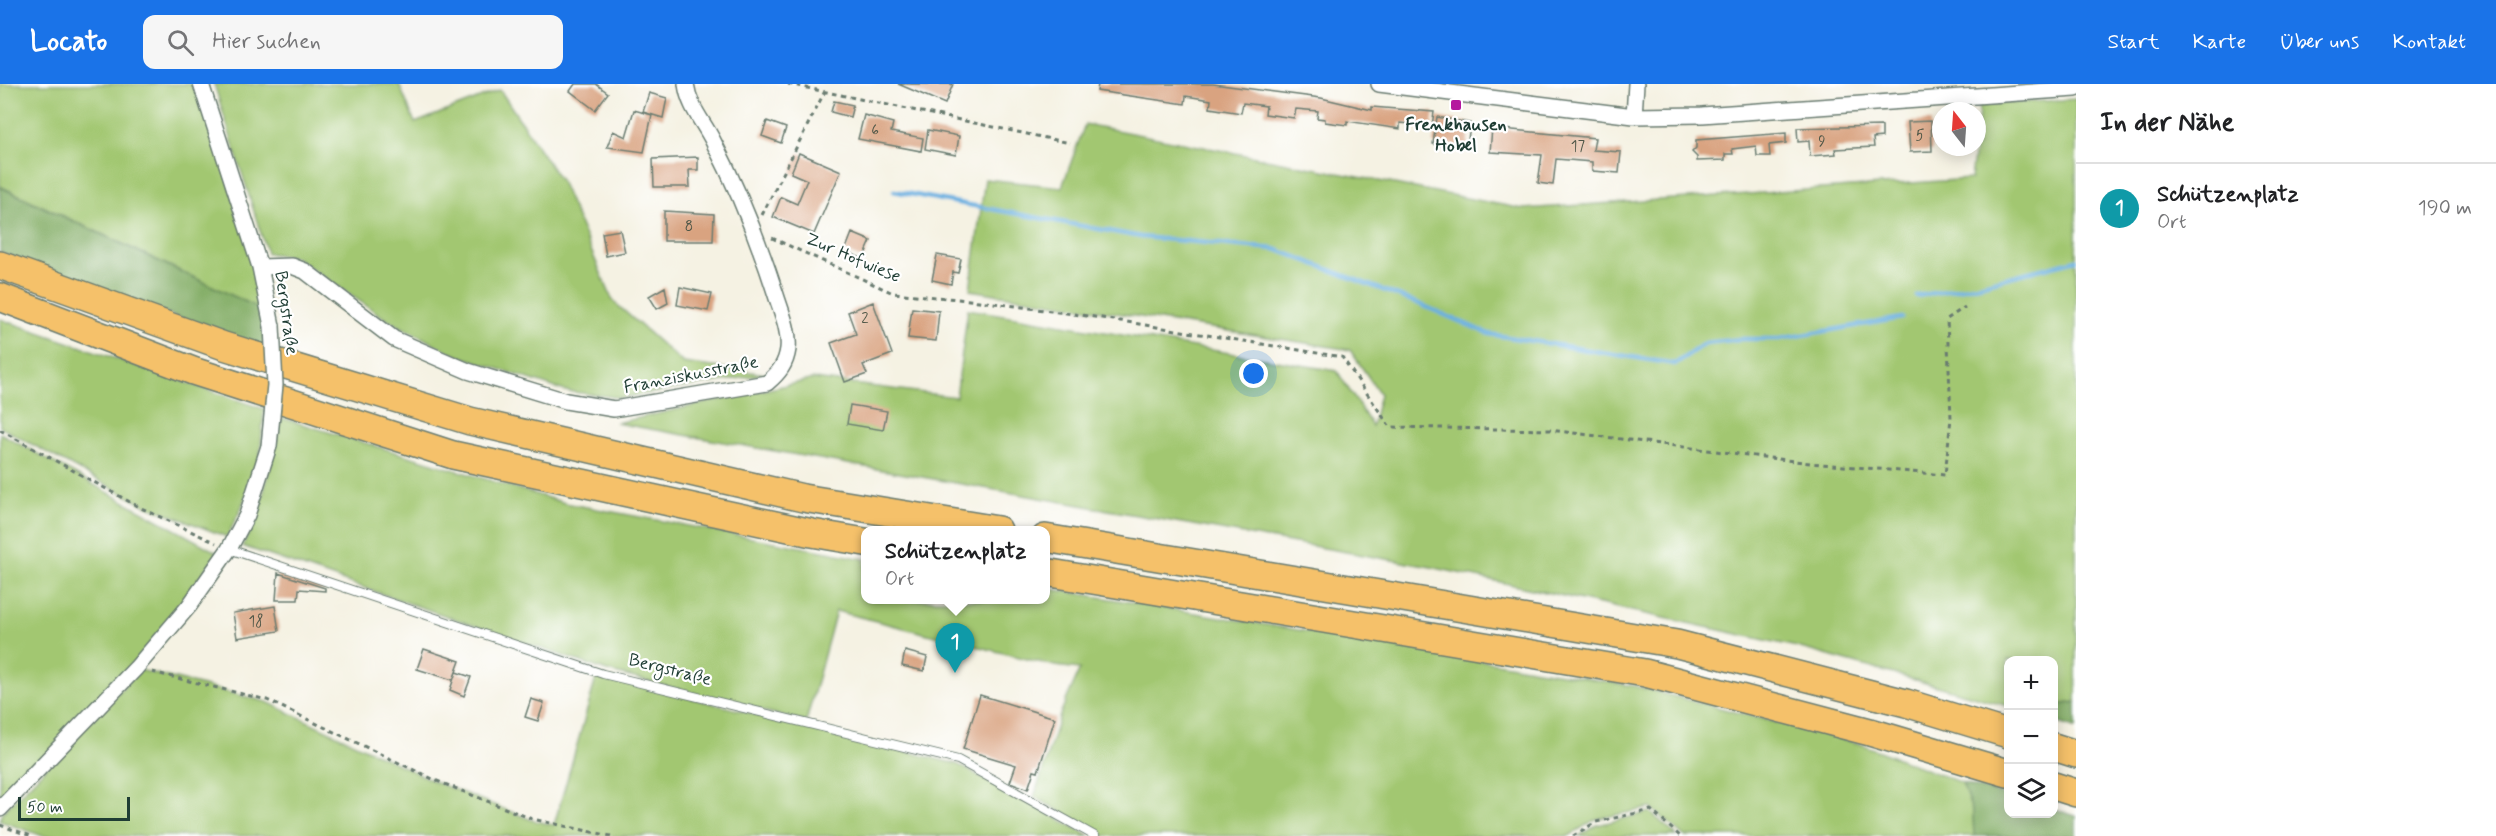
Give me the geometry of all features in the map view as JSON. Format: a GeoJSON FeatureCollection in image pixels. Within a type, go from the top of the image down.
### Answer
{"type":"FeatureCollection","features":[{"type":"Feature","properties":{"kind":"highway"},"geometry":{"type":"LineString","coordinates":[[0,265],[224,346],[470,421],[803,498],[968,526]]}},
{"type":"Feature","properties":{"kind":"highway"},"geometry":{"type":"LineString","coordinates":[[0,297],[193,371],[453,455],[812,533],[861,541]]}},
{"type":"Feature","properties":{"kind":"highway"},"geometry":{"type":"LineString","coordinates":[[1050,539],[1677,644],[1906,703],[2004,733]]}},
{"type":"Feature","properties":{"kind":"highway"},"geometry":{"type":"LineString","coordinates":[[1050,573],[1645,673],[1870,732],[2004,772]]}},
{"type":"Feature","properties":{"kind":"highway"},"geometry":{"type":"LineString","coordinates":[[2058,748],[2076,754]]}},
{"type":"Feature","properties":{"kind":"highway"},"geometry":{"type":"LineString","coordinates":[[2058,787],[2076,793]]}},
{"type":"Feature","properties":{"kind":"street","name":"Bergstraße"},"geometry":{"type":"LineString","coordinates":[[0,809],[136,669],[189,606],[229,549],[247,515],[269,446],[275,385],[272,326],[261,267],[201,84]]}},
{"type":"Feature","properties":{"kind":"street","name":"Franziskusstraße"},"geometry":{"type":"LineString","coordinates":[[261,267],[292,266],[305,271],[394,339],[468,371],[566,401],[614,409],[767,382],[780,372],[788,347],[787,330],[755,232],[712,140],[688,101],[686,84]]}},
{"type":"Feature","properties":{"kind":"street"},"geometry":{"type":"LineString","coordinates":[[1379,84],[1634,116],[1702,115],[2076,89]]}},
{"type":"Feature","properties":{"kind":"street"},"geometry":{"type":"LineString","coordinates":[[1634,116],[1636,84]]}},
{"type":"Feature","properties":{"kind":"lane","name":"Bergstraße"},"geometry":{"type":"LineString","coordinates":[[229,549],[603,674],[958,760],[1095,836]]}},
{"type":"Feature","properties":{"kind":"path"},"geometry":{"type":"LineString","coordinates":[[788,84],[1070,143]]}},
{"type":"Feature","properties":{"kind":"path"},"geometry":{"type":"LineString","coordinates":[[755,232],[825,91]]}},
{"type":"Feature","properties":{"kind":"path","name":"Zur Hofwiese"},"geometry":{"type":"LineString","coordinates":[[755,232],[774,238],[893,293],[979,301],[1342,357],[1390,427],[1550,430],[1810,463],[1945,475],[1952,417],[1947,319],[1965,307]]}},
{"type":"Feature","properties":{"kind":"path"},"geometry":{"type":"LineString","coordinates":[[0,430],[139,507],[229,549]]}},
{"type":"Feature","properties":{"kind":"path"},"geometry":{"type":"LineString","coordinates":[[136,669],[267,700],[469,794],[532,819],[610,836]]}},
{"type":"Feature","properties":{"kind":"path"},"geometry":{"type":"LineString","coordinates":[[1573,836],[1596,822],[1651,810],[1680,836]]}},
{"type":"Feature","properties":{"kind":"path"},"geometry":{"type":"LineString","coordinates":[[0,825],[32,836]]}},
{"type":"Feature","properties":{"kind":"green space"},"geometry":{"type":"Polygon","coordinates":[[[0,84],[198,84],[255,268],[259,308],[0,186],[0,84]]]}},
{"type":"Feature","properties":{"kind":"green space"},"geometry":{"type":"Polygon","coordinates":[[[214,84],[399,84],[415,123],[500,90],[562,183],[613,301],[683,363],[766,374],[621,398],[565,391],[454,354],[386,319],[295,257],[267,253],[214,84]]]}},
{"type":"Feature","properties":{"kind":"green space"},"geometry":{"type":"Polygon","coordinates":[[[2076,99],[2076,702],[2058,705],[2058,656],[2004,656],[2004,705],[1797,647],[1431,567],[616,423],[814,379],[956,397],[968,309],[1337,371],[1372,426],[1380,394],[1350,350],[970,290],[985,179],[1062,187],[1085,124],[1523,209],[1971,179],[1974,156],[1986,156],[1986,105],[2076,99]]]}},
{"type":"Feature","properties":{"kind":"green space"},"geometry":{"type":"Polygon","coordinates":[[[0,187],[261,309],[267,350],[0,252],[0,187]]]}},
{"type":"Feature","properties":{"kind":"green space"},"geometry":{"type":"Polygon","coordinates":[[[0,319],[264,409],[260,457],[241,509],[227,537],[140,503],[0,427],[0,319]]]}},
{"type":"Feature","properties":{"kind":"green space"},"geometry":{"type":"Polygon","coordinates":[[[282,418],[565,503],[861,558],[861,604],[1050,604],[1050,589],[1634,686],[1861,744],[1962,783],[1973,813],[1974,836],[1684,836],[1651,808],[1596,819],[1569,836],[1105,836],[1034,797],[1061,712],[1080,669],[1055,666],[836,611],[806,722],[607,671],[242,546],[257,519],[282,418]]]}},
{"type":"Feature","properties":{"kind":"green space"},"geometry":{"type":"Polygon","coordinates":[[[0,433],[218,553],[134,665],[0,802],[0,433]]]}},
{"type":"Feature","properties":{"kind":"green space"},"geometry":{"type":"Polygon","coordinates":[[[140,670],[267,702],[438,783],[532,820],[554,825],[597,675],[957,764],[1090,836],[43,836],[0,821],[3,812],[140,670]]]}},
{"type":"Feature","properties":{"kind":"green space"},"geometry":{"type":"Polygon","coordinates":[[[2076,702],[2076,729],[2058,722],[2058,705],[2076,702]]]}},
{"type":"Feature","properties":{"kind":"green space"},"geometry":{"type":"Polygon","coordinates":[[[1962,783],[2004,795],[2004,818],[2058,818],[2058,810],[2076,816],[2076,836],[1974,836],[1973,813],[1962,783]]]}},
{"type":"Feature","properties":{"kind":"green space"},"geometry":{"type":"Polygon","coordinates":[[[1650,812],[1677,836],[1579,836],[1597,825],[1650,812]]]}},
{"type":"Feature","properties":{"kind":"building"},"geometry":{"type":"Polygon","coordinates":[[[575,84],[596,84],[608,93],[595,110],[570,91],[575,84]]]}},
{"type":"Feature","properties":{"kind":"building"},"geometry":{"type":"Polygon","coordinates":[[[898,84],[953,84],[945,104],[898,84]]]}},
{"type":"Feature","properties":{"kind":"building"},"geometry":{"type":"Polygon","coordinates":[[[1098,84],[1213,84],[1321,98],[1372,110],[1372,107],[1434,112],[1432,126],[1400,123],[1400,129],[1347,121],[1347,125],[1325,122],[1325,119],[1317,118],[1318,111],[1296,109],[1294,118],[1265,114],[1266,106],[1243,103],[1241,113],[1210,108],[1211,100],[1186,96],[1185,104],[1097,91],[1098,84]]]}},
{"type":"Feature","properties":{"kind":"building"},"geometry":{"type":"Polygon","coordinates":[[[649,93],[667,98],[663,118],[643,112],[649,93]]]}},
{"type":"Feature","properties":{"kind":"building"},"geometry":{"type":"Polygon","coordinates":[[[834,101],[853,105],[850,117],[831,112],[834,101]]]}},
{"type":"Feature","properties":{"kind":"building"},"geometry":{"type":"Polygon","coordinates":[[[634,110],[652,115],[644,152],[607,147],[613,131],[626,137],[634,110]]]}},
{"type":"Feature","properties":{"kind":"building"},"geometry":{"type":"Polygon","coordinates":[[[864,115],[893,123],[891,132],[923,138],[921,151],[858,139],[864,115]]]}},
{"type":"Feature","properties":{"kind":"building"},"geometry":{"type":"Polygon","coordinates":[[[1437,117],[1470,123],[1467,149],[1445,142],[1445,146],[1433,144],[1437,117]]]}},
{"type":"Feature","properties":{"kind":"building"},"geometry":{"type":"Polygon","coordinates":[[[767,121],[786,128],[781,143],[762,136],[767,121]]]}},
{"type":"Feature","properties":{"kind":"building"},"geometry":{"type":"Polygon","coordinates":[[[1931,121],[1932,151],[1910,152],[1908,122],[1931,121]]]}},
{"type":"Feature","properties":{"kind":"building"},"geometry":{"type":"Polygon","coordinates":[[[1882,126],[1882,137],[1873,138],[1874,147],[1835,149],[1836,154],[1810,156],[1809,141],[1798,142],[1797,128],[1882,126]]]}},
{"type":"Feature","properties":{"kind":"building"},"geometry":{"type":"Polygon","coordinates":[[[1492,128],[1595,138],[1593,150],[1621,152],[1619,173],[1592,171],[1592,162],[1556,159],[1553,185],[1538,183],[1542,155],[1490,152],[1492,128]]]}},
{"type":"Feature","properties":{"kind":"building"},"geometry":{"type":"Polygon","coordinates":[[[928,130],[959,136],[956,155],[925,149],[928,130]]]}},
{"type":"Feature","properties":{"kind":"building"},"geometry":{"type":"Polygon","coordinates":[[[1786,133],[1786,143],[1769,145],[1770,156],[1757,156],[1756,146],[1732,149],[1733,154],[1725,154],[1725,160],[1697,161],[1697,157],[1692,152],[1696,148],[1696,140],[1786,133]]]}},
{"type":"Feature","properties":{"kind":"building"},"geometry":{"type":"Polygon","coordinates":[[[799,153],[841,171],[814,234],[773,217],[781,197],[797,204],[807,180],[791,173],[799,153]]]}},
{"type":"Feature","properties":{"kind":"building"},"geometry":{"type":"Polygon","coordinates":[[[698,157],[698,170],[689,170],[690,187],[654,187],[653,159],[698,157]]]}},
{"type":"Feature","properties":{"kind":"building"},"geometry":{"type":"Polygon","coordinates":[[[664,211],[714,214],[713,241],[664,241],[664,211]]]}},
{"type":"Feature","properties":{"kind":"building"},"geometry":{"type":"Polygon","coordinates":[[[620,230],[625,252],[606,256],[602,233],[620,230]]]}},
{"type":"Feature","properties":{"kind":"building"},"geometry":{"type":"Polygon","coordinates":[[[852,233],[871,241],[863,259],[845,251],[852,233]]]}},
{"type":"Feature","properties":{"kind":"building"},"geometry":{"type":"Polygon","coordinates":[[[937,255],[961,259],[958,273],[953,272],[951,284],[932,280],[937,255]]]}},
{"type":"Feature","properties":{"kind":"building"},"geometry":{"type":"Polygon","coordinates":[[[665,287],[668,303],[657,309],[649,296],[665,287]]]}},
{"type":"Feature","properties":{"kind":"building"},"geometry":{"type":"Polygon","coordinates":[[[680,287],[712,294],[708,311],[677,305],[680,287]]]}},
{"type":"Feature","properties":{"kind":"building"},"geometry":{"type":"Polygon","coordinates":[[[873,302],[892,354],[863,365],[867,374],[845,382],[831,343],[856,334],[848,312],[873,302]]]}},
{"type":"Feature","properties":{"kind":"building"},"geometry":{"type":"Polygon","coordinates":[[[912,308],[939,311],[936,341],[908,338],[912,308]]]}},
{"type":"Feature","properties":{"kind":"building"},"geometry":{"type":"Polygon","coordinates":[[[850,405],[887,411],[883,430],[847,424],[850,405]]]}},
{"type":"Feature","properties":{"kind":"building"},"geometry":{"type":"Polygon","coordinates":[[[278,573],[325,588],[325,591],[299,589],[298,600],[276,600],[278,573]]]}},
{"type":"Feature","properties":{"kind":"building"},"geometry":{"type":"Polygon","coordinates":[[[275,606],[279,631],[237,638],[233,613],[275,606]]]}},
{"type":"Feature","properties":{"kind":"building"},"geometry":{"type":"Polygon","coordinates":[[[424,649],[460,661],[453,680],[417,669],[424,649]]]}},
{"type":"Feature","properties":{"kind":"building"},"geometry":{"type":"Polygon","coordinates":[[[905,651],[927,657],[924,671],[902,666],[905,651]]]}},
{"type":"Feature","properties":{"kind":"building"},"geometry":{"type":"Polygon","coordinates":[[[456,672],[471,677],[464,696],[450,690],[456,672]]]}},
{"type":"Feature","properties":{"kind":"building"},"geometry":{"type":"Polygon","coordinates":[[[980,695],[1055,718],[1038,772],[1034,771],[1028,789],[1010,782],[1016,765],[963,749],[980,695]]]}},
{"type":"Feature","properties":{"kind":"building"},"geometry":{"type":"Polygon","coordinates":[[[531,699],[544,703],[538,721],[525,717],[531,699]]]}},
{"type":"Feature","properties":{"kind":"waterway"},"geometry":{"type":"LineString","coordinates":[[894,191],[1141,237],[1275,249],[1417,303],[1489,334],[1675,364],[1705,343],[1741,339],[1779,339],[1902,318]]}},
{"type":"Feature","properties":{"kind":"waterway"},"geometry":{"type":"LineString","coordinates":[[1917,296],[1979,285],[2076,260]]}},
{"type":"Feature","properties":{"kind":"place","name":"Frenkhausen Hobel"},"geometry":{"type":"Point","coordinates":[1456,105]}},
{"type":"Feature","properties":{"kind":"place","name":"Schützenplatz"},"geometry":{"type":"Point","coordinates":[955,673]}}]}
